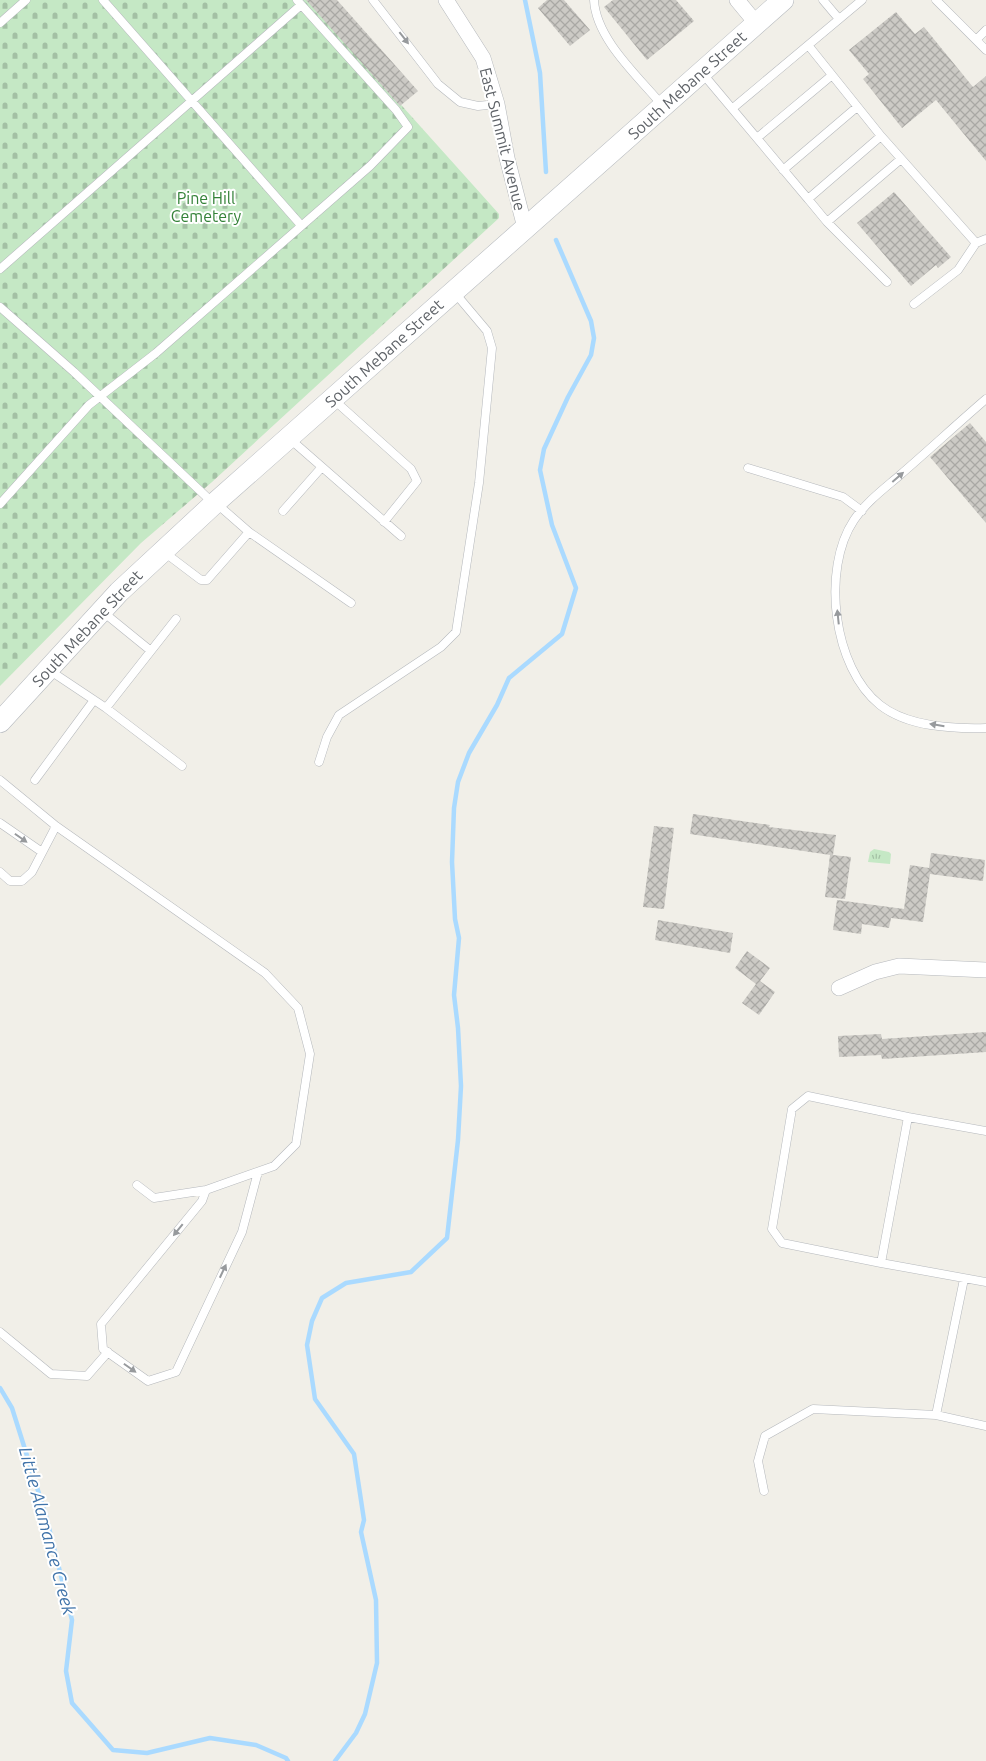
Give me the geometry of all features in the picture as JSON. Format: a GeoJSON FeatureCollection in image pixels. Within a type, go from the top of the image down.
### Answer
{"type":"FeatureCollection","features":[{"type":"Feature","properties":{"kind":"street","name":"East Summit Avenue"},"geometry":{"type":"LineString","coordinates":[[446,0],[482,58],[497,104],[507,158],[525,228]]}},
{"type":"Feature","properties":{"kind":"street"},"geometry":{"type":"LineString","coordinates":[[737,0],[756,23]]}},
{"type":"Feature","properties":{"kind":"street","name":"South Mebane Street"},"geometry":{"type":"LineString","coordinates":[[0,722],[101,610],[215,503],[783,0]]}},
{"type":"Feature","properties":{"kind":"street"},"geometry":{"type":"LineString","coordinates":[[839,988],[875,972],[899,966],[986,970]]}},
{"type":"Feature","properties":{"kind":"lane"},"geometry":{"type":"LineString","coordinates":[[0,23],[26,0]]}},
{"type":"Feature","properties":{"kind":"lane"},"geometry":{"type":"LineString","coordinates":[[103,0],[300,224]]}},
{"type":"Feature","properties":{"kind":"lane"},"geometry":{"type":"LineString","coordinates":[[373,0],[438,84],[460,102],[478,106],[497,104]]}},
{"type":"Feature","properties":{"kind":"lane"},"geometry":{"type":"LineString","coordinates":[[594,0],[595,12],[606,37],[663,107]]}},
{"type":"Feature","properties":{"kind":"lane"},"geometry":{"type":"LineString","coordinates":[[823,0],[839,19]]}},
{"type":"Feature","properties":{"kind":"lane"},"geometry":{"type":"LineString","coordinates":[[733,108],[862,0]]}},
{"type":"Feature","properties":{"kind":"lane"},"geometry":{"type":"LineString","coordinates":[[936,0],[986,50]]}},
{"type":"Feature","properties":{"kind":"lane"},"geometry":{"type":"LineString","coordinates":[[0,269],[193,101],[299,2],[396,110],[408,127],[370,166],[300,224],[156,353],[112,389],[99,397],[0,504]]}},
{"type":"Feature","properties":{"kind":"lane"},"geometry":{"type":"LineString","coordinates":[[976,40],[986,30]]}},
{"type":"Feature","properties":{"kind":"lane"},"geometry":{"type":"LineString","coordinates":[[808,45],[881,136],[976,243]]}},
{"type":"Feature","properties":{"kind":"lane"},"geometry":{"type":"LineString","coordinates":[[702,72],[827,222],[887,282]]}},
{"type":"Feature","properties":{"kind":"lane"},"geometry":{"type":"LineString","coordinates":[[757,138],[831,76]]}},
{"type":"Feature","properties":{"kind":"lane"},"geometry":{"type":"LineString","coordinates":[[783,170],[857,107]]}},
{"type":"Feature","properties":{"kind":"lane"},"geometry":{"type":"LineString","coordinates":[[808,199],[881,136]]}},
{"type":"Feature","properties":{"kind":"lane"},"geometry":{"type":"LineString","coordinates":[[827,222],[902,159]]}},
{"type":"Feature","properties":{"kind":"lane"},"geometry":{"type":"LineString","coordinates":[[914,304],[958,270],[976,243],[986,239]]}},
{"type":"Feature","properties":{"kind":"lane"},"geometry":{"type":"LineString","coordinates":[[319,762],[327,737],[339,715],[441,647],[456,632],[479,483],[492,348],[483,325],[454,291]]}},
{"type":"Feature","properties":{"kind":"lane"},"geometry":{"type":"LineString","coordinates":[[0,308],[215,503],[250,532],[351,603]]}},
{"type":"Feature","properties":{"kind":"lane"},"geometry":{"type":"LineString","coordinates":[[333,399],[411,469],[417,480],[384,522]]}},
{"type":"Feature","properties":{"kind":"lane"},"geometry":{"type":"LineString","coordinates":[[986,399],[854,520],[841,547],[835,574],[840,633],[848,663],[861,687],[881,706],[905,718],[937,726],[986,728]]}},
{"type":"Feature","properties":{"kind":"lane"},"geometry":{"type":"LineString","coordinates":[[288,438],[401,536]]}},
{"type":"Feature","properties":{"kind":"lane"},"geometry":{"type":"LineString","coordinates":[[283,511],[322,468]]}},
{"type":"Feature","properties":{"kind":"lane"},"geometry":{"type":"LineString","coordinates":[[748,468],[843,497],[862,511]]}},
{"type":"Feature","properties":{"kind":"lane"},"geometry":{"type":"LineString","coordinates":[[163,551],[201,580],[207,580],[250,532]]}},
{"type":"Feature","properties":{"kind":"lane"},"geometry":{"type":"LineString","coordinates":[[101,610],[151,651]]}},
{"type":"Feature","properties":{"kind":"lane"},"geometry":{"type":"LineString","coordinates":[[106,708],[176,618]]}},
{"type":"Feature","properties":{"kind":"lane"},"geometry":{"type":"LineString","coordinates":[[47,669],[106,708],[182,766]]}},
{"type":"Feature","properties":{"kind":"lane"},"geometry":{"type":"LineString","coordinates":[[36,780],[94,700]]}},
{"type":"Feature","properties":{"kind":"lane"},"geometry":{"type":"LineString","coordinates":[[0,780],[56,826],[265,973],[298,1008],[310,1054],[296,1144],[274,1166],[206,1190],[154,1198],[138,1185]]}},
{"type":"Feature","properties":{"kind":"lane"},"geometry":{"type":"LineString","coordinates":[[0,823],[42,852]]}},
{"type":"Feature","properties":{"kind":"lane"},"geometry":{"type":"LineString","coordinates":[[0,872],[10,881],[22,881],[32,872],[56,826]]}},
{"type":"Feature","properties":{"kind":"lane"},"geometry":{"type":"LineString","coordinates":[[986,1131],[808,1096],[792,1109],[772,1229],[782,1243],[986,1282]]}},
{"type":"Feature","properties":{"kind":"lane"},"geometry":{"type":"LineString","coordinates":[[881,1263],[908,1117]]}},
{"type":"Feature","properties":{"kind":"lane"},"geometry":{"type":"LineString","coordinates":[[206,1190],[202,1201],[101,1324],[103,1349],[148,1380],[176,1372],[242,1232],[258,1172]]}},
{"type":"Feature","properties":{"kind":"lane"},"geometry":{"type":"LineString","coordinates":[[936,1415],[964,1279]]}},
{"type":"Feature","properties":{"kind":"lane"},"geometry":{"type":"LineString","coordinates":[[0,1332],[51,1374],[87,1376],[108,1352]]}},
{"type":"Feature","properties":{"kind":"lane"},"geometry":{"type":"LineString","coordinates":[[764,1491],[758,1461],[765,1436],[813,1409],[936,1415],[986,1426]]}},
{"type":"Feature","properties":{"kind":"green space","name":"Pine Hill Cemetery"},"geometry":{"type":"Polygon","coordinates":[[[0,0],[307,0],[499,214],[499,218],[212,482],[141,543],[0,686],[0,0]]]}},
{"type":"Feature","properties":{"kind":"green space"},"geometry":{"type":"Polygon","coordinates":[[[874,849],[889,852],[891,854],[890,864],[868,862],[870,852],[874,849]]]}},
{"type":"Feature","properties":{"kind":"building"},"geometry":{"type":"Polygon","coordinates":[[[306,0],[337,0],[418,91],[400,106],[306,0]]]}},
{"type":"Feature","properties":{"kind":"building"},"geometry":{"type":"Polygon","coordinates":[[[547,0],[564,0],[590,30],[570,46],[538,8],[547,0]]]}},
{"type":"Feature","properties":{"kind":"building"},"geometry":{"type":"Polygon","coordinates":[[[613,0],[676,0],[694,21],[647,60],[604,7],[613,0]]]}},
{"type":"Feature","properties":{"kind":"building"},"geometry":{"type":"Polygon","coordinates":[[[896,12],[915,34],[924,27],[973,87],[986,76],[986,161],[936,100],[902,128],[863,79],[869,74],[849,50],[896,12]]]}},
{"type":"Feature","properties":{"kind":"building"},"geometry":{"type":"Polygon","coordinates":[[[894,192],[951,257],[938,268],[936,265],[911,286],[857,223],[894,192]]]}},
{"type":"Feature","properties":{"kind":"building"},"geometry":{"type":"Polygon","coordinates":[[[970,423],[986,442],[986,523],[930,457],[970,423]]]}},
{"type":"Feature","properties":{"kind":"building"},"geometry":{"type":"Polygon","coordinates":[[[693,814],[770,825],[769,827],[836,835],[833,855],[851,857],[845,899],[825,897],[830,855],[690,834],[693,814]]]}},
{"type":"Feature","properties":{"kind":"building"},"geometry":{"type":"Polygon","coordinates":[[[654,826],[674,828],[664,909],[643,907],[654,826]]]}},
{"type":"Feature","properties":{"kind":"building"},"geometry":{"type":"Polygon","coordinates":[[[931,853],[985,860],[983,881],[930,874],[923,922],[891,918],[889,928],[862,924],[861,934],[833,930],[837,900],[904,909],[910,865],[929,868],[931,853]]]}},
{"type":"Feature","properties":{"kind":"building"},"geometry":{"type":"Polygon","coordinates":[[[658,920],[733,933],[730,953],[655,940],[658,920]]]}},
{"type":"Feature","properties":{"kind":"building"},"geometry":{"type":"Polygon","coordinates":[[[747,951],[770,968],[760,981],[775,992],[759,1015],[742,1003],[756,984],[735,968],[747,951]]]}},
{"type":"Feature","properties":{"kind":"building"},"geometry":{"type":"Polygon","coordinates":[[[986,1032],[986,1052],[882,1059],[881,1055],[839,1057],[838,1036],[881,1034],[882,1039],[986,1032]]]}},
{"type":"Feature","properties":{"kind":"waterway"},"geometry":{"type":"LineString","coordinates":[[525,0],[540,73],[546,172]]}},
{"type":"Feature","properties":{"kind":"waterway"},"geometry":{"type":"LineString","coordinates":[[335,1761],[356,1733],[365,1714],[377,1663],[376,1600],[361,1532],[364,1520],[354,1454],[315,1399],[307,1345],[312,1321],[322,1298],[346,1283],[411,1272],[447,1238],[458,1140],[461,1086],[454,995],[459,938],[455,919],[452,862],[454,808],[458,782],[469,753],[497,705],[509,678],[562,634],[576,588],[552,525],[540,470],[544,449],[568,397],[591,355],[594,338],[591,321],[556,240]]}},
{"type":"Feature","properties":{"kind":"waterway","name":"Little Alamance Creek"},"geometry":{"type":"LineString","coordinates":[[0,1388],[12,1408],[46,1516],[72,1620],[66,1671],[72,1703],[113,1750],[147,1753],[210,1738],[256,1745],[286,1758],[288,1761]]}}]}
